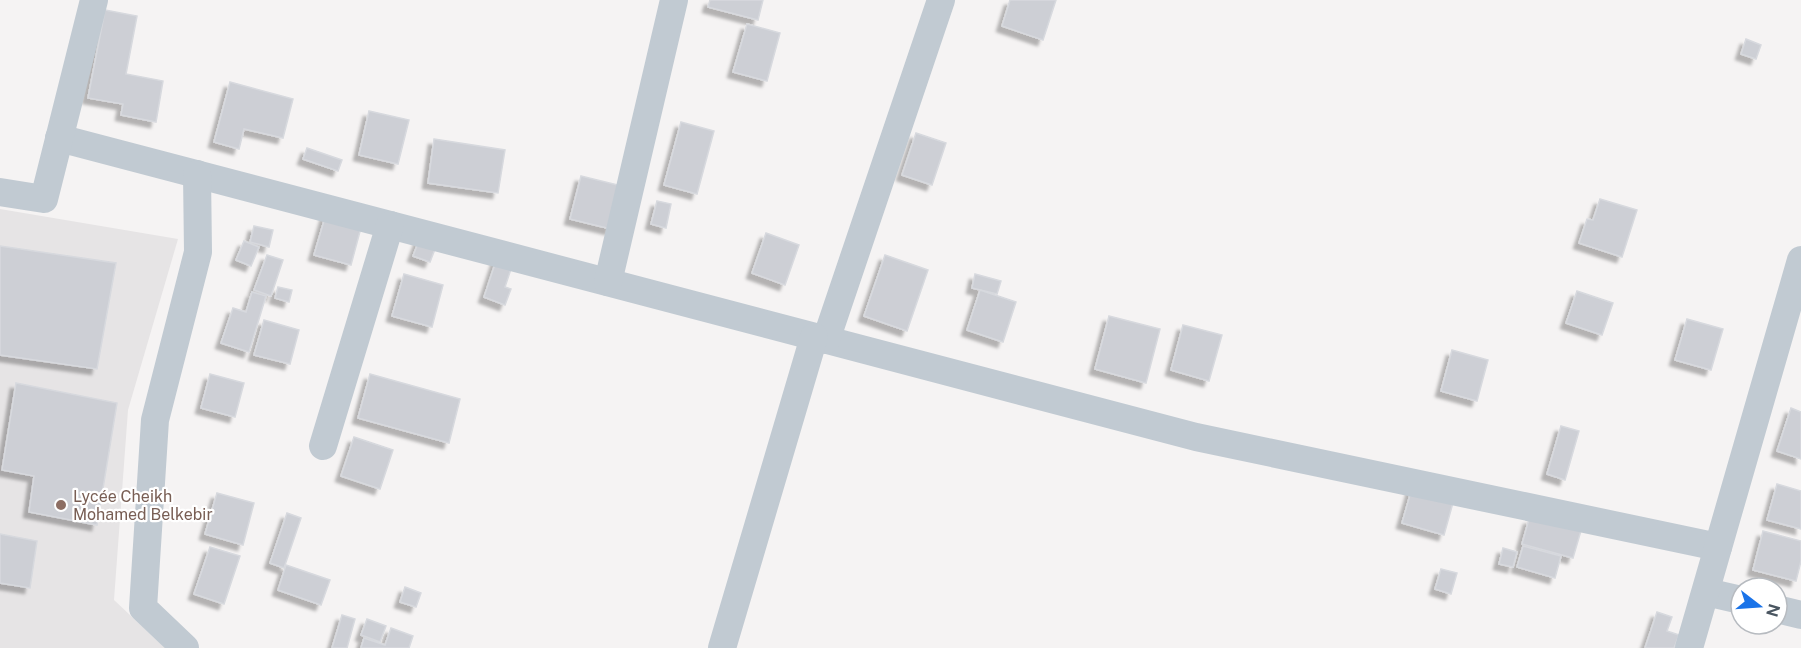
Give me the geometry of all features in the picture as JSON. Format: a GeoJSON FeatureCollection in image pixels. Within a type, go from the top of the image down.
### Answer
{"type":"FeatureCollection","features":[{"type":"Feature","properties":{"kind":"street"},"geometry":{"type":"LineString","coordinates":[[0,192],[44,199],[94,0]]}},
{"type":"Feature","properties":{"kind":"street"},"geometry":{"type":"LineString","coordinates":[[608,282],[674,0]]}},
{"type":"Feature","properties":{"kind":"street"},"geometry":{"type":"LineString","coordinates":[[722,648],[820,338],[941,0]]}},
{"type":"Feature","properties":{"kind":"street"},"geometry":{"type":"LineString","coordinates":[[59,138],[1196,436],[1718,547]]}},
{"type":"Feature","properties":{"kind":"street"},"geometry":{"type":"LineString","coordinates":[[185,648],[143,608],[155,420],[198,252],[197,174]]}},
{"type":"Feature","properties":{"kind":"street"},"geometry":{"type":"LineString","coordinates":[[323,446],[390,225]]}},
{"type":"Feature","properties":{"kind":"street"},"geometry":{"type":"LineString","coordinates":[[1689,648],[1718,547],[1788,345],[1801,260]]}},
{"type":"Feature","properties":{"kind":"street"},"geometry":{"type":"LineString","coordinates":[[1706,592],[1729,597]]}},
{"type":"Feature","properties":{"kind":"shaded area","name":"Lycée Cheikh Mohamed Belkebir"},"geometry":{"type":"Polygon","coordinates":[[[0,209],[178,239],[128,410],[114,600],[165,648],[0,648],[0,209]]]}},
{"type":"Feature","properties":{"kind":"building"},"geometry":{"type":"Polygon","coordinates":[[[710,0],[763,0],[758,20],[708,7],[710,0]]]}},
{"type":"Feature","properties":{"kind":"building"},"geometry":{"type":"Polygon","coordinates":[[[1010,0],[1056,0],[1043,40],[1002,26],[1010,0]]]}},
{"type":"Feature","properties":{"kind":"building"},"geometry":{"type":"Polygon","coordinates":[[[105,10],[137,16],[126,74],[163,81],[156,122],[121,115],[123,104],[88,98],[105,10]]]}},
{"type":"Feature","properties":{"kind":"building"},"geometry":{"type":"Polygon","coordinates":[[[747,24],[780,33],[767,81],[733,72],[747,24]]]}},
{"type":"Feature","properties":{"kind":"building"},"geometry":{"type":"Polygon","coordinates":[[[1746,39],[1761,45],[1756,59],[1741,54],[1746,39]]]}},
{"type":"Feature","properties":{"kind":"building"},"geometry":{"type":"Polygon","coordinates":[[[230,82],[293,99],[283,138],[244,129],[239,149],[214,142],[230,82]]]}},
{"type":"Feature","properties":{"kind":"building"},"geometry":{"type":"Polygon","coordinates":[[[369,111],[409,120],[398,164],[359,155],[369,111]]]}},
{"type":"Feature","properties":{"kind":"building"},"geometry":{"type":"Polygon","coordinates":[[[681,122],[714,131],[697,194],[664,185],[681,122]]]}},
{"type":"Feature","properties":{"kind":"building"},"geometry":{"type":"Polygon","coordinates":[[[916,133],[946,143],[932,185],[902,175],[916,133]]]}},
{"type":"Feature","properties":{"kind":"building"},"geometry":{"type":"Polygon","coordinates":[[[434,139],[505,150],[498,193],[428,183],[434,139]]]}},
{"type":"Feature","properties":{"kind":"building"},"geometry":{"type":"Polygon","coordinates":[[[307,148],[342,160],[338,171],[303,159],[307,148]]]}},
{"type":"Feature","properties":{"kind":"building"},"geometry":{"type":"Polygon","coordinates":[[[581,176],[622,186],[611,229],[570,219],[581,176]]]}},
{"type":"Feature","properties":{"kind":"building"},"geometry":{"type":"Polygon","coordinates":[[[1600,199],[1637,210],[1622,257],[1579,243],[1587,219],[1593,220],[1600,199]]]}},
{"type":"Feature","properties":{"kind":"building"},"geometry":{"type":"Polygon","coordinates":[[[657,201],[671,204],[666,228],[651,224],[657,201]]]}},
{"type":"Feature","properties":{"kind":"building"},"geometry":{"type":"Polygon","coordinates":[[[326,214],[362,224],[351,265],[314,255],[326,214]]]}},
{"type":"Feature","properties":{"kind":"building"},"geometry":{"type":"Polygon","coordinates":[[[254,226],[273,230],[269,247],[250,242],[254,226]]]}},
{"type":"Feature","properties":{"kind":"building"},"geometry":{"type":"Polygon","coordinates":[[[766,233],[799,245],[785,285],[752,273],[766,233]]]}},
{"type":"Feature","properties":{"kind":"building"},"geometry":{"type":"Polygon","coordinates":[[[420,238],[437,244],[430,262],[413,256],[420,238]]]}},
{"type":"Feature","properties":{"kind":"building"},"geometry":{"type":"Polygon","coordinates":[[[244,241],[259,247],[251,266],[236,260],[244,241]]]}},
{"type":"Feature","properties":{"kind":"building"},"geometry":{"type":"Polygon","coordinates":[[[0,246],[116,263],[97,369],[0,355],[0,246]]]}},
{"type":"Feature","properties":{"kind":"building"},"geometry":{"type":"Polygon","coordinates":[[[267,255],[283,260],[271,296],[254,290],[267,255]]]}},
{"type":"Feature","properties":{"kind":"building"},"geometry":{"type":"Polygon","coordinates":[[[885,255],[928,270],[907,331],[864,316],[885,255]]]}},
{"type":"Feature","properties":{"kind":"building"},"geometry":{"type":"Polygon","coordinates":[[[497,258],[513,263],[505,287],[511,289],[505,305],[484,297],[497,258]]]}},
{"type":"Feature","properties":{"kind":"building"},"geometry":{"type":"Polygon","coordinates":[[[404,274],[443,285],[432,327],[392,316],[404,274]]]}},
{"type":"Feature","properties":{"kind":"building"},"geometry":{"type":"Polygon","coordinates":[[[975,274],[1001,281],[997,294],[972,288],[975,274]]]}},
{"type":"Feature","properties":{"kind":"building"},"geometry":{"type":"Polygon","coordinates":[[[278,287],[292,290],[289,302],[275,298],[278,287]]]}},
{"type":"Feature","properties":{"kind":"building"},"geometry":{"type":"Polygon","coordinates":[[[980,290],[1016,302],[1003,342],[967,330],[980,290]]]}},
{"type":"Feature","properties":{"kind":"building"},"geometry":{"type":"Polygon","coordinates":[[[1577,291],[1613,303],[1602,335],[1566,323],[1577,291]]]}},
{"type":"Feature","properties":{"kind":"building"},"geometry":{"type":"Polygon","coordinates":[[[252,292],[266,296],[249,352],[221,343],[233,308],[246,312],[252,292]]]}},
{"type":"Feature","properties":{"kind":"building"},"geometry":{"type":"Polygon","coordinates":[[[1109,316],[1160,329],[1146,383],[1095,369],[1109,316]]]}},
{"type":"Feature","properties":{"kind":"building"},"geometry":{"type":"Polygon","coordinates":[[[1687,319],[1723,329],[1711,370],[1675,360],[1687,319]]]}},
{"type":"Feature","properties":{"kind":"building"},"geometry":{"type":"Polygon","coordinates":[[[264,320],[299,330],[290,364],[254,355],[264,320]]]}},
{"type":"Feature","properties":{"kind":"building"},"geometry":{"type":"Polygon","coordinates":[[[1183,325],[1222,335],[1209,381],[1171,370],[1183,325]]]}},
{"type":"Feature","properties":{"kind":"building"},"geometry":{"type":"Polygon","coordinates":[[[1452,350],[1488,360],[1477,401],[1441,391],[1452,350]]]}},
{"type":"Feature","properties":{"kind":"building"},"geometry":{"type":"Polygon","coordinates":[[[210,374],[244,383],[235,417],[201,408],[210,374]]]}},
{"type":"Feature","properties":{"kind":"building"},"geometry":{"type":"Polygon","coordinates":[[[370,374],[460,399],[449,443],[358,418],[370,374]]]}},
{"type":"Feature","properties":{"kind":"building"},"geometry":{"type":"Polygon","coordinates":[[[16,383],[117,403],[97,525],[29,512],[34,476],[2,470],[16,383]]]}},
{"type":"Feature","properties":{"kind":"building"},"geometry":{"type":"Polygon","coordinates":[[[1791,408],[1801,412],[1801,459],[1777,451],[1791,408]]]}},
{"type":"Feature","properties":{"kind":"building"},"geometry":{"type":"Polygon","coordinates":[[[1561,426],[1579,431],[1565,480],[1547,474],[1561,426]]]}},
{"type":"Feature","properties":{"kind":"building"},"geometry":{"type":"Polygon","coordinates":[[[354,437],[393,450],[380,489],[341,476],[354,437]]]}},
{"type":"Feature","properties":{"kind":"building"},"geometry":{"type":"Polygon","coordinates":[[[1414,481],[1456,492],[1444,535],[1402,523],[1414,481]]]}},
{"type":"Feature","properties":{"kind":"building"},"geometry":{"type":"Polygon","coordinates":[[[1777,484],[1801,491],[1801,529],[1767,520],[1777,484]]]}},
{"type":"Feature","properties":{"kind":"building"},"geometry":{"type":"Polygon","coordinates":[[[217,493],[254,503],[243,545],[205,534],[217,493]]]}},
{"type":"Feature","properties":{"kind":"building"},"geometry":{"type":"Polygon","coordinates":[[[287,513],[301,518],[284,568],[270,563],[287,513]]]}},
{"type":"Feature","properties":{"kind":"building"},"geometry":{"type":"Polygon","coordinates":[[[1585,517],[1573,558],[1522,544],[1529,519],[1585,517]]]}},
{"type":"Feature","properties":{"kind":"building"},"geometry":{"type":"Polygon","coordinates":[[[1763,531],[1801,541],[1801,561],[1796,581],[1789,579],[1789,576],[1776,576],[1753,570],[1763,531]]]}},
{"type":"Feature","properties":{"kind":"building"},"geometry":{"type":"Polygon","coordinates":[[[0,534],[37,541],[30,588],[0,583],[0,534]]]}},
{"type":"Feature","properties":{"kind":"building"},"geometry":{"type":"Polygon","coordinates":[[[1523,546],[1561,556],[1555,578],[1517,567],[1523,546]]]}},
{"type":"Feature","properties":{"kind":"building"},"geometry":{"type":"Polygon","coordinates":[[[210,547],[240,556],[224,604],[194,594],[210,547]]]}},
{"type":"Feature","properties":{"kind":"building"},"geometry":{"type":"Polygon","coordinates":[[[1503,548],[1517,552],[1513,567],[1499,564],[1503,548]]]}},
{"type":"Feature","properties":{"kind":"building"},"geometry":{"type":"Polygon","coordinates":[[[286,565],[330,580],[321,605],[278,590],[286,565]]]}},
{"type":"Feature","properties":{"kind":"building"},"geometry":{"type":"Polygon","coordinates":[[[1441,569],[1457,573],[1451,594],[1435,589],[1441,569]]]}},
{"type":"Feature","properties":{"kind":"building"},"geometry":{"type":"Polygon","coordinates":[[[405,587],[421,593],[416,607],[400,602],[405,587]]]}},
{"type":"Feature","properties":{"kind":"building"},"geometry":{"type":"Polygon","coordinates":[[[1657,612],[1672,617],[1667,631],[1679,635],[1674,648],[1645,648],[1657,612]]]}},
{"type":"Feature","properties":{"kind":"building"},"geometry":{"type":"Polygon","coordinates":[[[342,615],[355,619],[347,648],[332,648],[342,615]]]}},
{"type":"Feature","properties":{"kind":"building"},"geometry":{"type":"Polygon","coordinates":[[[367,619],[386,626],[380,642],[361,635],[367,619]]]}},
{"type":"Feature","properties":{"kind":"building"},"geometry":{"type":"Polygon","coordinates":[[[391,628],[413,636],[409,648],[361,648],[364,638],[385,645],[391,628]]]}},
{"type":"Feature","properties":{"kind":"place","name":"Lycée Cheikh Mohamed Belkebir"},"geometry":{"type":"Point","coordinates":[61,505]}}]}
